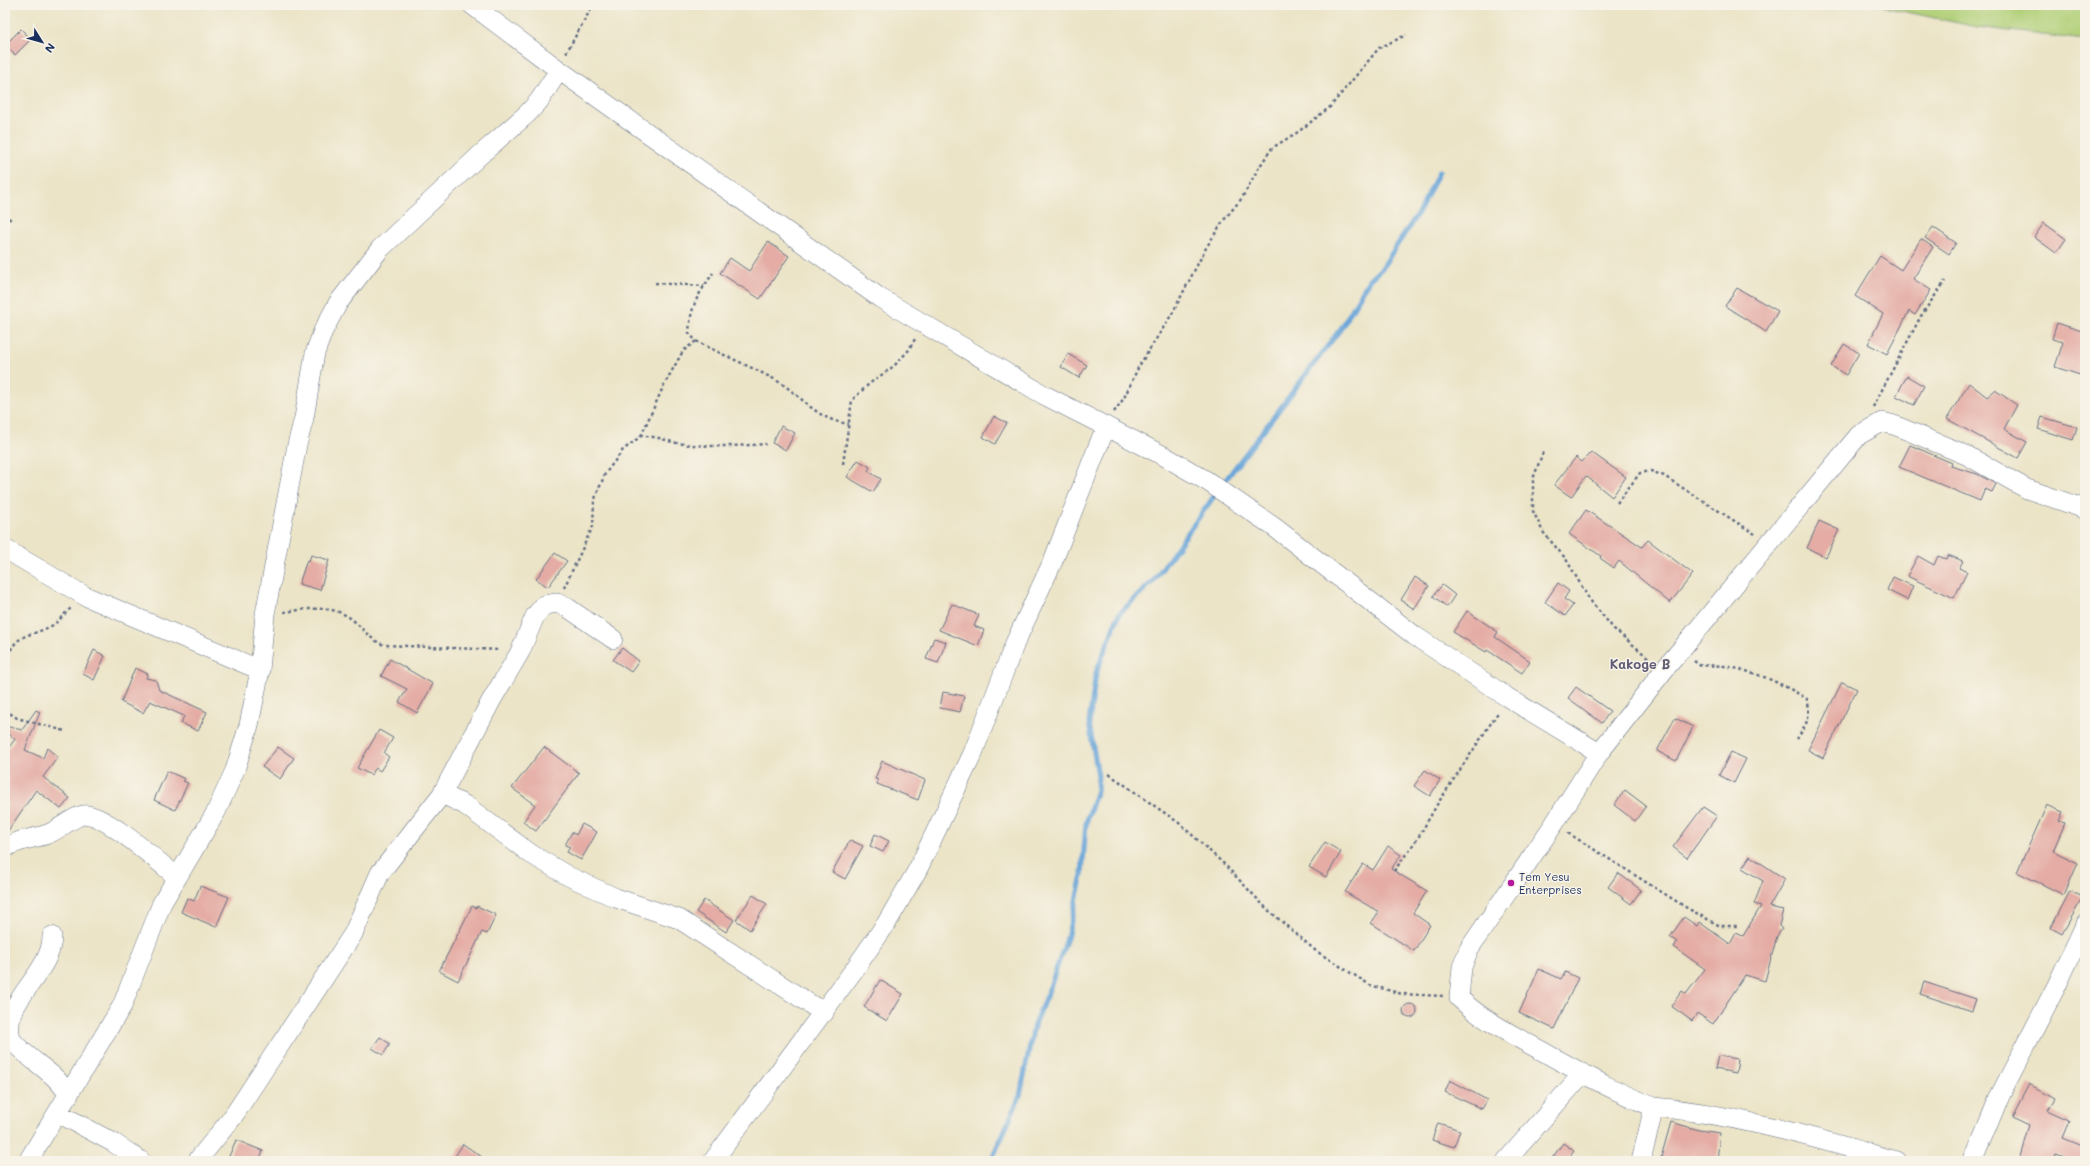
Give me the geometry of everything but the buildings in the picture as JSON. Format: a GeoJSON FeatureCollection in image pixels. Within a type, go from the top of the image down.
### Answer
{"type":"FeatureCollection","features":[{"type":"Feature","properties":{"kind":"street"},"geometry":{"type":"LineString","coordinates":[[472,5],[559,70],[880,298],[1044,395],[1164,456],[1228,495],[1280,532],[1415,636],[1507,697],[1599,753]]}},
{"type":"Feature","properties":{"kind":"street"},"geometry":{"type":"LineString","coordinates":[[28,1161],[122,1006],[149,931],[162,903],[176,877],[216,812],[235,770],[249,725],[260,670],[265,614],[297,445],[304,418],[315,353],[323,330],[338,303],[380,249],[479,156],[527,114],[539,101],[559,70]]}},
{"type":"Feature","properties":{"kind":"street"},"geometry":{"type":"LineString","coordinates":[[1897,1161],[1742,1120],[1691,1110],[1654,1107],[1609,1089],[1476,1013],[1459,998],[1462,967],[1469,949],[1554,824],[1599,753],[1664,670],[1859,435],[1882,422],[1894,425],[1966,456],[2026,490],[2085,508]]}},
{"type":"Feature","properties":{"kind":"street"},"geometry":{"type":"LineString","coordinates":[[713,1161],[824,1012],[886,924],[918,870],[973,753],[1015,643],[1053,561],[1106,426]]}},
{"type":"Feature","properties":{"kind":"street"},"geometry":{"type":"LineString","coordinates":[[5,549],[85,596],[260,670]]}},
{"type":"Feature","properties":{"kind":"street"},"geometry":{"type":"LineString","coordinates":[[197,1161],[232,1118],[353,934],[380,873],[442,794],[491,701],[520,652],[535,616],[544,605],[557,603],[568,608],[614,639]]}},
{"type":"Feature","properties":{"kind":"street"},"geometry":{"type":"LineString","coordinates":[[442,794],[465,805],[531,854],[568,876],[616,898],[666,914],[683,922],[824,1012]]}},
{"type":"Feature","properties":{"kind":"street"},"geometry":{"type":"LineString","coordinates":[[5,848],[13,842],[48,834],[84,815],[94,817],[114,828],[176,877]]}},
{"type":"Feature","properties":{"kind":"street"},"geometry":{"type":"LineString","coordinates":[[1973,1161],[2000,1095],[2057,985],[2085,925]]}},
{"type":"Feature","properties":{"kind":"street"},"geometry":{"type":"LineString","coordinates":[[52,936],[52,947],[48,958],[12,1003],[8,1012],[7,1023],[12,1040],[54,1077],[69,1095]]}},
{"type":"Feature","properties":{"kind":"street"},"geometry":{"type":"LineString","coordinates":[[1506,1161],[1583,1073]]}},
{"type":"Feature","properties":{"kind":"street"},"geometry":{"type":"LineString","coordinates":[[1641,1161],[1654,1107]]}},
{"type":"Feature","properties":{"kind":"street"},"geometry":{"type":"LineString","coordinates":[[58,1113],[114,1143],[141,1161]]}},
{"type":"Feature","properties":{"kind":"path"},"geometry":{"type":"LineString","coordinates":[[559,70],[593,5]]}},
{"type":"Feature","properties":{"kind":"path"},"geometry":{"type":"LineString","coordinates":[[1106,426],[1124,398],[1139,366],[1172,314],[1206,248],[1223,221],[1242,198],[1258,169],[1272,148],[1298,132],[1330,107],[1379,48],[1406,35]]}},
{"type":"Feature","properties":{"kind":"path"},"geometry":{"type":"LineString","coordinates":[[5,213],[12,222]]}},
{"type":"Feature","properties":{"kind":"path"},"geometry":{"type":"LineString","coordinates":[[713,273],[690,312],[689,333],[696,341],[774,379],[801,398],[814,412],[834,422],[849,424]]}},
{"type":"Feature","properties":{"kind":"path"},"geometry":{"type":"LineString","coordinates":[[1873,409],[1921,316],[1945,280]]}},
{"type":"Feature","properties":{"kind":"path"},"geometry":{"type":"LineString","coordinates":[[655,283],[704,286]]}},
{"type":"Feature","properties":{"kind":"path"},"geometry":{"type":"LineString","coordinates":[[842,464],[852,400],[869,384],[894,366],[908,351],[922,324]]}},
{"type":"Feature","properties":{"kind":"path"},"geometry":{"type":"LineString","coordinates":[[557,603],[593,526],[594,501],[605,474],[623,450],[641,436],[664,384],[683,351],[696,341]]}},
{"type":"Feature","properties":{"kind":"path"},"geometry":{"type":"LineString","coordinates":[[641,436],[657,436],[676,442],[734,447],[766,444]]}},
{"type":"Feature","properties":{"kind":"path"},"geometry":{"type":"LineString","coordinates":[[1543,452],[1533,479],[1533,512],[1543,532],[1566,559],[1589,599],[1614,629],[1664,670]]}},
{"type":"Feature","properties":{"kind":"path"},"geometry":{"type":"LineString","coordinates":[[1617,503],[1640,472],[1651,471],[1664,476],[1770,543]]}},
{"type":"Feature","properties":{"kind":"path"},"geometry":{"type":"LineString","coordinates":[[5,660],[17,640],[23,636],[53,625],[85,596]]}},
{"type":"Feature","properties":{"kind":"path"},"geometry":{"type":"LineString","coordinates":[[265,614],[322,608],[342,613],[355,621],[375,642],[384,644],[520,652]]}},
{"type":"Feature","properties":{"kind":"path"},"geometry":{"type":"LineString","coordinates":[[1680,652],[1699,665],[1734,668],[1783,684],[1807,699],[1811,709],[1808,720],[1797,739]]}},
{"type":"Feature","properties":{"kind":"path"},"geometry":{"type":"LineString","coordinates":[[1394,871],[1418,838],[1507,697]]}},
{"type":"Feature","properties":{"kind":"path"},"geometry":{"type":"LineString","coordinates":[[5,710],[17,718],[65,731]]}},
{"type":"Feature","properties":{"kind":"path"},"geometry":{"type":"LineString","coordinates":[[1109,774],[1179,823],[1224,864],[1267,909],[1321,954],[1370,985],[1402,994],[1459,998]]}},
{"type":"Feature","properties":{"kind":"path"},"geometry":{"type":"LineString","coordinates":[[1554,824],[1687,908],[1720,926],[1737,926]]}},
{"type":"Feature","properties":{"kind":"green space"},"geometry":{"type":"Polygon","coordinates":[[[1881,5],[2085,5],[2085,40],[1977,27],[1888,8],[1881,5]]]}},
{"type":"Feature","properties":{"kind":"waterway"},"geometry":{"type":"LineString","coordinates":[[1221,486],[1342,327],[1369,280],[1382,268],[1420,210],[1439,172]]}},
{"type":"Feature","properties":{"kind":"waterway"},"geometry":{"type":"LineString","coordinates":[[991,1161],[1020,1096],[1034,1025],[1050,987],[1067,938],[1082,875],[1086,823],[1097,790],[1098,776],[1089,723],[1096,673],[1119,614],[1154,580],[1217,492]]}},
{"type":"Feature","properties":{"kind":"place","name":"Tem Yesu Enterprises"},"geometry":{"type":"Point","coordinates":[1511,883]}},
{"type":"Feature","properties":{"kind":"district","name":"Kakoge B"},"geometry":{"type":"Point","coordinates":[1640,664]}}]}
